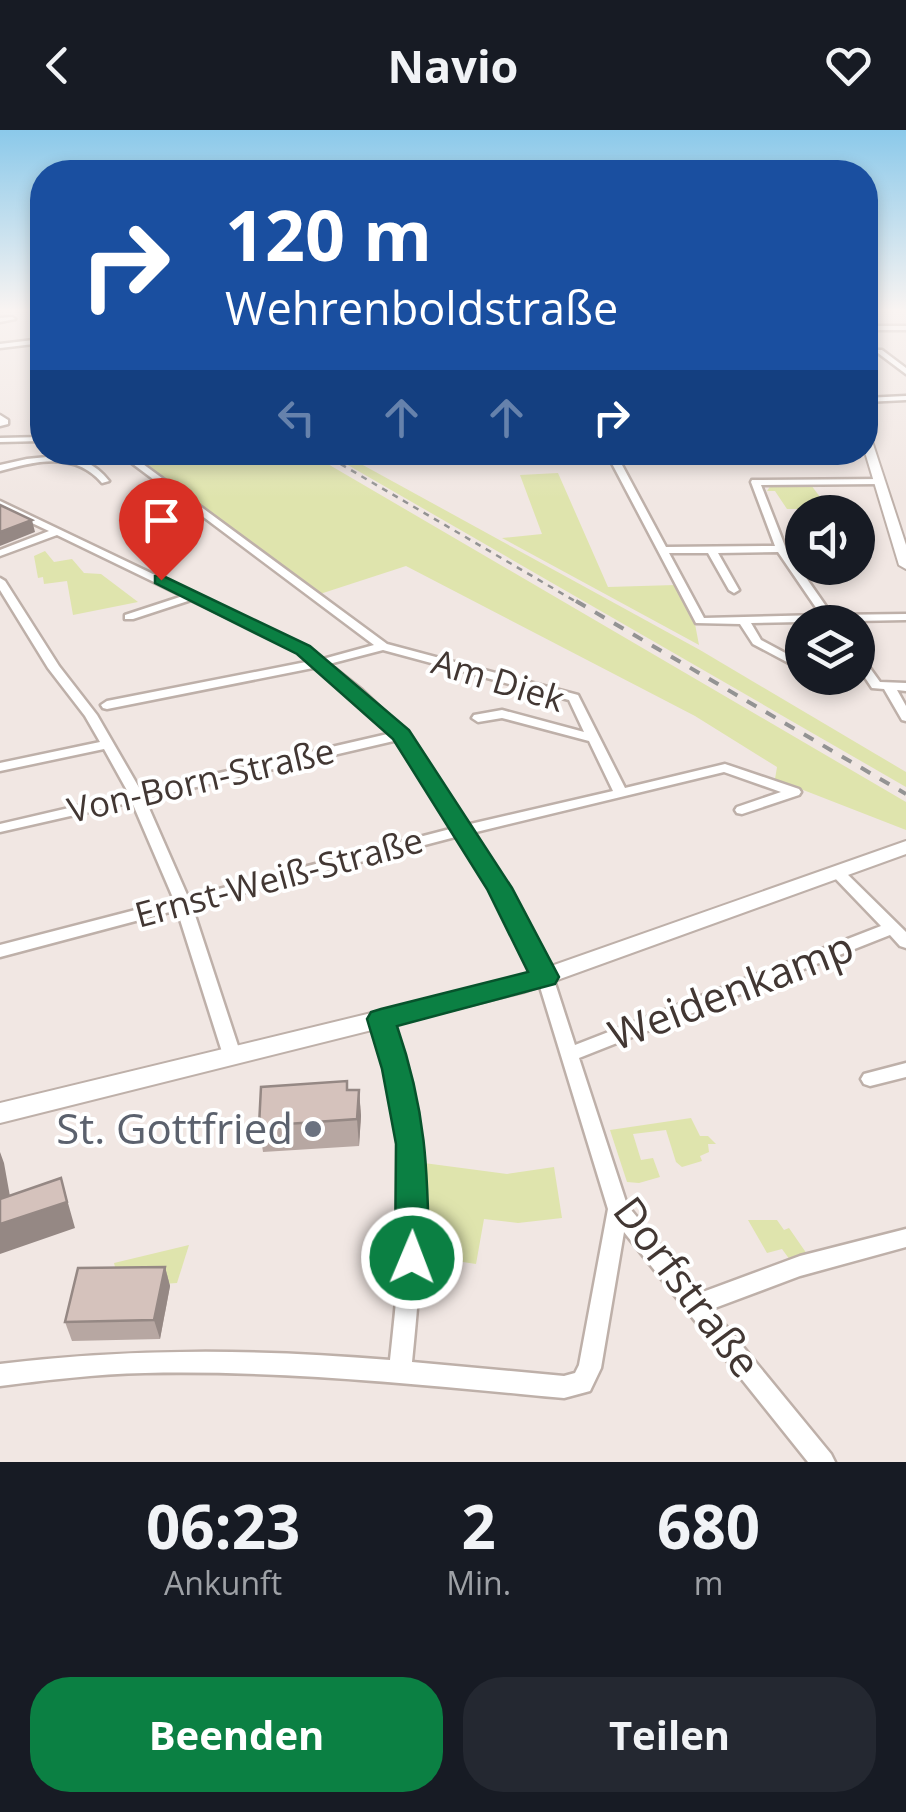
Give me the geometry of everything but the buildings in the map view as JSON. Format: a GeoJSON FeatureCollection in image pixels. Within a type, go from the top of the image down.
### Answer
{"type":"FeatureCollection","features":[{"type":"Feature","properties":{"kind":"street"},"geometry":{"type":"LineString","coordinates":[[878,399],[906,398]]}},
{"type":"Feature","properties":{"kind":"street"},"geometry":{"type":"LineString","coordinates":[[0,440],[30,439]]}},
{"type":"Feature","properties":{"kind":"street"},"geometry":{"type":"LineString","coordinates":[[0,468],[30,461]]}},
{"type":"Feature","properties":{"kind":"street"},"geometry":{"type":"LineString","coordinates":[[86,465],[104,481]]}},
{"type":"Feature","properties":{"kind":"street"},"geometry":{"type":"LineString","coordinates":[[140,465],[383,646]]}},
{"type":"Feature","properties":{"kind":"street"},"geometry":{"type":"LineString","coordinates":[[617,465],[700,621],[785,621]]}},
{"type":"Feature","properties":{"kind":"street"},"geometry":{"type":"LineString","coordinates":[[875,465],[906,565]]}},
{"type":"Feature","properties":{"kind":"street"},"geometry":{"type":"LineString","coordinates":[[819,605],[781,549],[752,477],[880,481]]}},
{"type":"Feature","properties":{"kind":"street","name":"Dorfstraße"},"geometry":{"type":"LineString","coordinates":[[0,504],[278,636],[321,662],[401,735],[524,930],[545,977],[618,1208],[823,1462]]}},
{"type":"Feature","properties":{"kind":"street"},"geometry":{"type":"LineString","coordinates":[[0,554],[58,532]]}},
{"type":"Feature","properties":{"kind":"street"},"geometry":{"type":"LineString","coordinates":[[710,548],[734,590]]}},
{"type":"Feature","properties":{"kind":"street"},"geometry":{"type":"LineString","coordinates":[[664,550],[781,549]]}},
{"type":"Feature","properties":{"kind":"street"},"geometry":{"type":"LineString","coordinates":[[0,581],[108,744],[137,796],[182,904],[232,1055]]}},
{"type":"Feature","properties":{"kind":"street"},"geometry":{"type":"LineString","coordinates":[[129,617],[193,596]]}},
{"type":"Feature","properties":{"kind":"street"},"geometry":{"type":"LineString","coordinates":[[875,618],[906,616]]}},
{"type":"Feature","properties":{"kind":"street"},"geometry":{"type":"LineString","coordinates":[[744,621],[757,642],[785,657]]}},
{"type":"Feature","properties":{"kind":"street"},"geometry":{"type":"LineString","coordinates":[[107,705],[383,646]]}},
{"type":"Feature","properties":{"kind":"street","name":"Am Diek"},"geometry":{"type":"LineString","coordinates":[[383,646],[574,698],[620,794]]}},
{"type":"Feature","properties":{"kind":"street"},"geometry":{"type":"LineString","coordinates":[[875,684],[906,687]]}},
{"type":"Feature","properties":{"kind":"street"},"geometry":{"type":"LineString","coordinates":[[890,686],[906,717]]}},
{"type":"Feature","properties":{"kind":"street","name":"Am Diek"},"geometry":{"type":"LineString","coordinates":[[478,718],[502,714],[592,738]]}},
{"type":"Feature","properties":{"kind":"street","name":"Von-Born-Straße"},"geometry":{"type":"LineString","coordinates":[[0,828],[401,735]]}},
{"type":"Feature","properties":{"kind":"street"},"geometry":{"type":"LineString","coordinates":[[0,766],[108,744]]}},
{"type":"Feature","properties":{"kind":"street","name":"Ernst-Weiß-Straße"},"geometry":{"type":"LineString","coordinates":[[0,951],[462,831],[725,768],[794,792],[742,810]]}},
{"type":"Feature","properties":{"kind":"street"},"geometry":{"type":"LineString","coordinates":[[0,1113],[545,977],[906,847]]}},
{"type":"Feature","properties":{"kind":"street","name":"Weidenkamp"},"geometry":{"type":"LineString","coordinates":[[836,872],[906,942]]}},
{"type":"Feature","properties":{"kind":"street","name":"Weidenkamp"},"geometry":{"type":"LineString","coordinates":[[570,1054],[892,928]]}},
{"type":"Feature","properties":{"kind":"street"},"geometry":{"type":"LineString","coordinates":[[381,1019],[397,1069],[412,1144],[412,1258],[400,1372]]}},
{"type":"Feature","properties":{"kind":"street"},"geometry":{"type":"LineString","coordinates":[[870,1079],[906,1070]]}},
{"type":"Feature","properties":{"kind":"street"},"geometry":{"type":"LineString","coordinates":[[0,1375],[54,1366],[176,1358],[564,1387],[582,1384],[590,1368],[618,1208]]}},
{"type":"Feature","properties":{"kind":"street"},"geometry":{"type":"LineString","coordinates":[[698,1304],[800,1266],[906,1238]]}},
{"type":"Feature","properties":{"kind":"green space"},"geometry":{"type":"Polygon","coordinates":[[[143,465],[330,465],[906,802],[906,830],[775,779],[777,767],[695,716],[406,566],[320,594],[143,465]]]}},
{"type":"Feature","properties":{"kind":"green space"},"geometry":{"type":"Polygon","coordinates":[[[348,465],[363,465],[700,650],[906,772],[906,787],[348,465]]]}},
{"type":"Feature","properties":{"kind":"green space"},"geometry":{"type":"Polygon","coordinates":[[[558,473],[608,587],[675,585],[695,624],[699,645],[502,538],[542,534],[520,475],[558,473]]]}},
{"type":"Feature","properties":{"kind":"green space"},"geometry":{"type":"Polygon","coordinates":[[[771,485],[811,485],[818,495],[785,495],[785,506],[775,491],[767,491],[771,485]]]}},
{"type":"Feature","properties":{"kind":"green space"},"geometry":{"type":"Polygon","coordinates":[[[45,551],[54,562],[72,559],[84,573],[101,574],[138,602],[73,615],[67,581],[44,584],[43,577],[38,578],[34,556],[45,551]]]}},
{"type":"Feature","properties":{"kind":"green space"},"geometry":{"type":"Polygon","coordinates":[[[691,1118],[700,1136],[708,1136],[716,1144],[708,1144],[709,1152],[700,1156],[702,1161],[682,1167],[676,1162],[666,1130],[633,1134],[641,1160],[653,1158],[660,1177],[627,1182],[610,1130],[691,1118]]]}},
{"type":"Feature","properties":{"kind":"green space"},"geometry":{"type":"Polygon","coordinates":[[[424,1163],[507,1174],[554,1167],[562,1218],[518,1223],[484,1219],[476,1264],[430,1257],[424,1163]]]}},
{"type":"Feature","properties":{"kind":"green space"},"geometry":{"type":"Polygon","coordinates":[[[748,1220],[777,1220],[784,1230],[789,1228],[807,1254],[790,1260],[782,1249],[767,1253],[748,1220]]]}},
{"type":"Feature","properties":{"kind":"green space"},"geometry":{"type":"Polygon","coordinates":[[[189,1245],[177,1283],[120,1287],[114,1263],[189,1245]]]}},
{"type":"Feature","properties":{"kind":"railway"},"geometry":{"type":"LineString","coordinates":[[342,465],[580,604]]}},
{"type":"Feature","properties":{"kind":"railway"},"geometry":{"type":"LineString","coordinates":[[576,601],[906,794]]}},
{"type":"Feature","properties":{"kind":"place","name":"St. Gottfried"},"geometry":{"type":"Point","coordinates":[313,1129]}},
{"type":"Feature","properties":{"kind":"route"},"geometry":{"type":"LineString","coordinates":[[161,580],[304,650],[358,693],[401,735],[416,752],[500,888],[545,977],[381,1019],[397,1069],[412,1144],[412,1258]]}}]}
